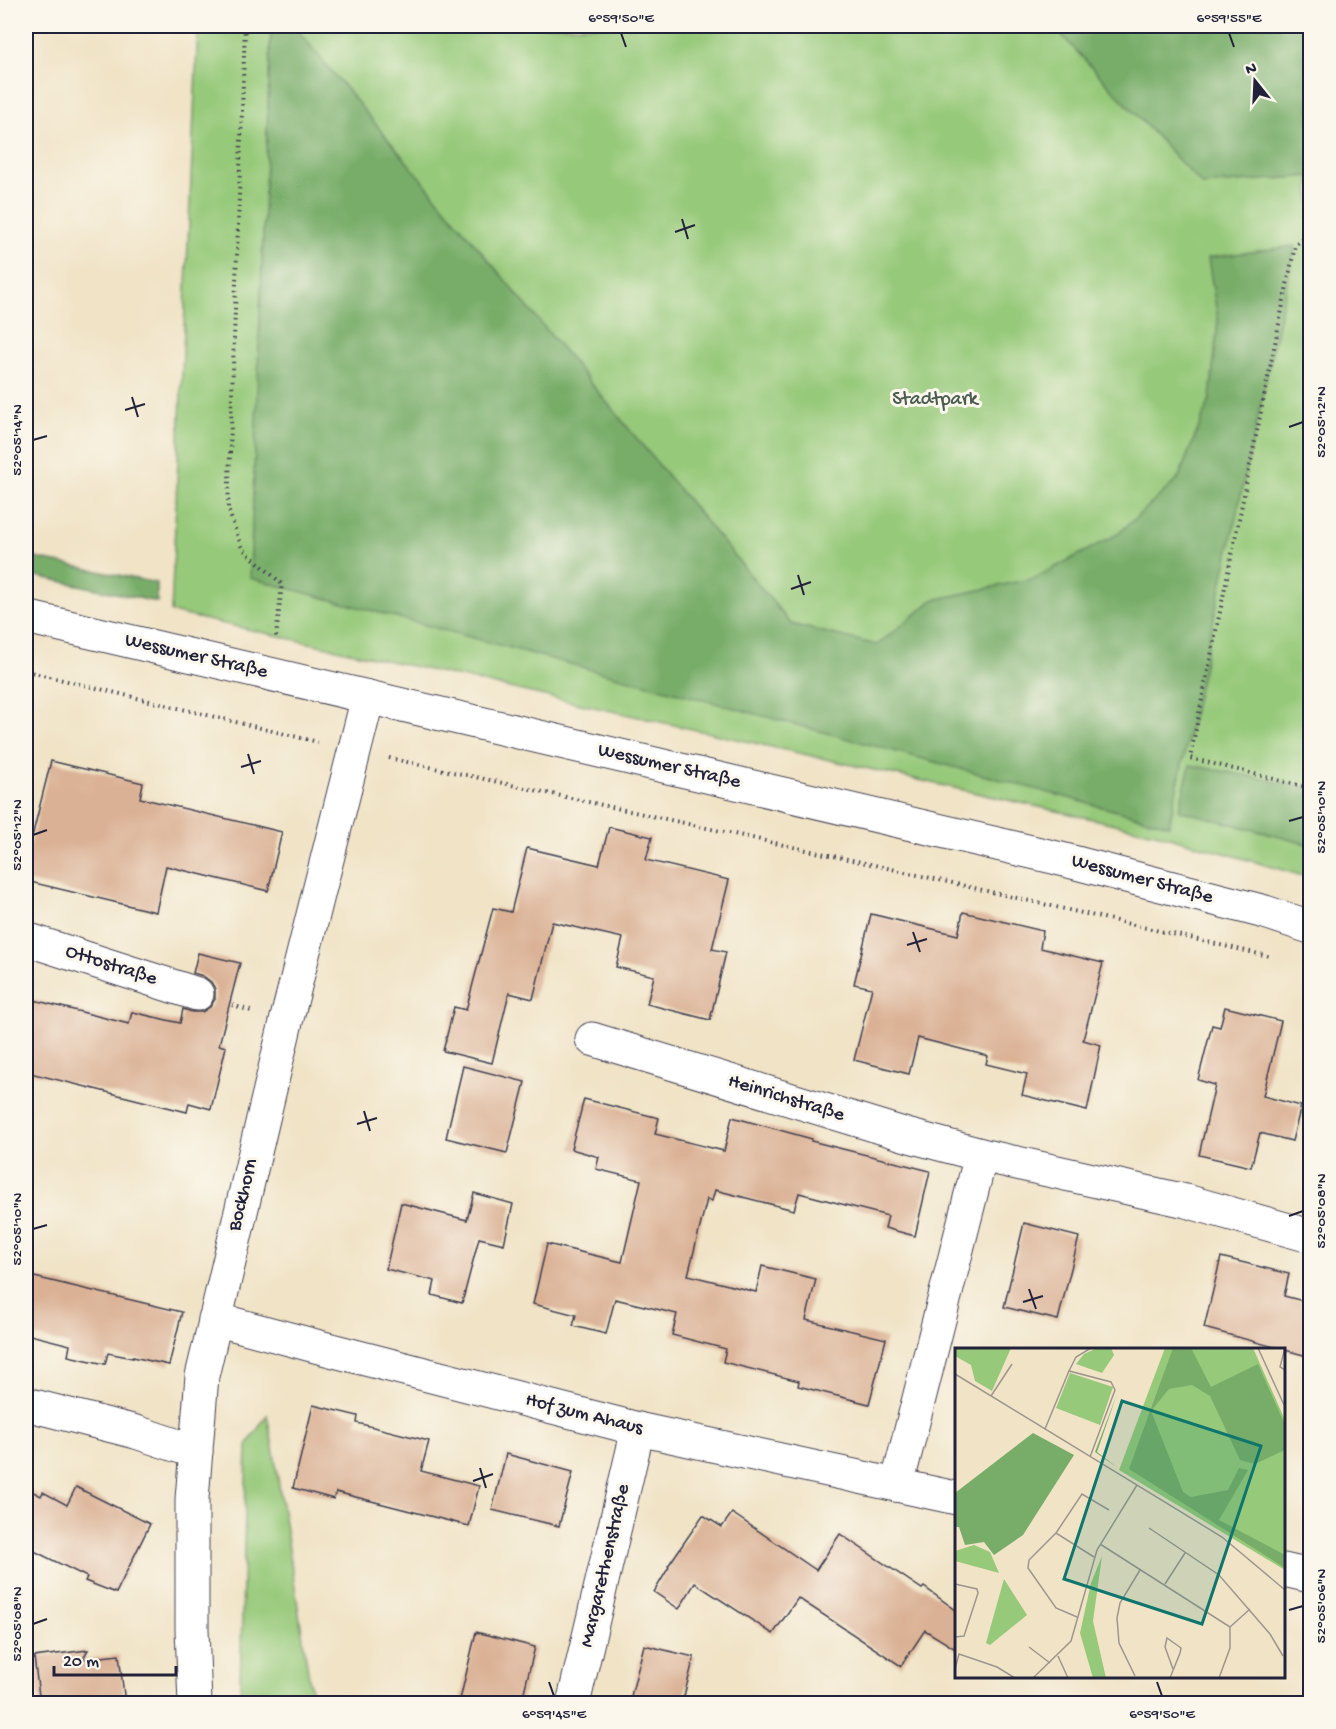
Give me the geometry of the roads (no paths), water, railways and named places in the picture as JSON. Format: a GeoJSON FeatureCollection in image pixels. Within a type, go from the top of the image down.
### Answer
{"type":"FeatureCollection","features":[{"type":"Feature","properties":{"kind":"street","name":"Wessumer Straße"},"geometry":{"type":"LineString","coordinates":[[26,617],[1057,858],[1264,912],[1311,927]]}},
{"type":"Feature","properties":{"kind":"street","name":"Bockhorn"},"geometry":{"type":"LineString","coordinates":[[195,1704],[192,1499],[202,1376],[286,1022],[368,697]]}},
{"type":"Feature","properties":{"kind":"street","name":"Ottostraße"},"geometry":{"type":"LineString","coordinates":[[26,939],[197,993]]}},
{"type":"Feature","properties":{"kind":"street","name":"Heinrichstraße"},"geometry":{"type":"LineString","coordinates":[[592,1039],[910,1136],[981,1155],[1186,1201],[1311,1236]]}},
{"type":"Feature","properties":{"kind":"street"},"geometry":{"type":"LineString","coordinates":[[897,1485],[981,1155]]}},
{"type":"Feature","properties":{"kind":"street","name":"Hof zum Ahaus"},"geometry":{"type":"LineString","coordinates":[[215,1319],[638,1429],[955,1498]]}},
{"type":"Feature","properties":{"kind":"street"},"geometry":{"type":"LineString","coordinates":[[26,1404],[136,1432],[195,1452]]}},
{"type":"Feature","properties":{"kind":"street","name":"Margarethenstraße"},"geometry":{"type":"LineString","coordinates":[[573,1704],[638,1429]]}},
{"type":"Feature","properties":{"kind":"street"},"geometry":{"type":"LineString","coordinates":[[1285,1570],[1311,1576]]}},
{"type":"Feature","properties":{"kind":"park label","name":"Stadtpark"},"geometry":{"type":"Point","coordinates":[935,400]}}]}
